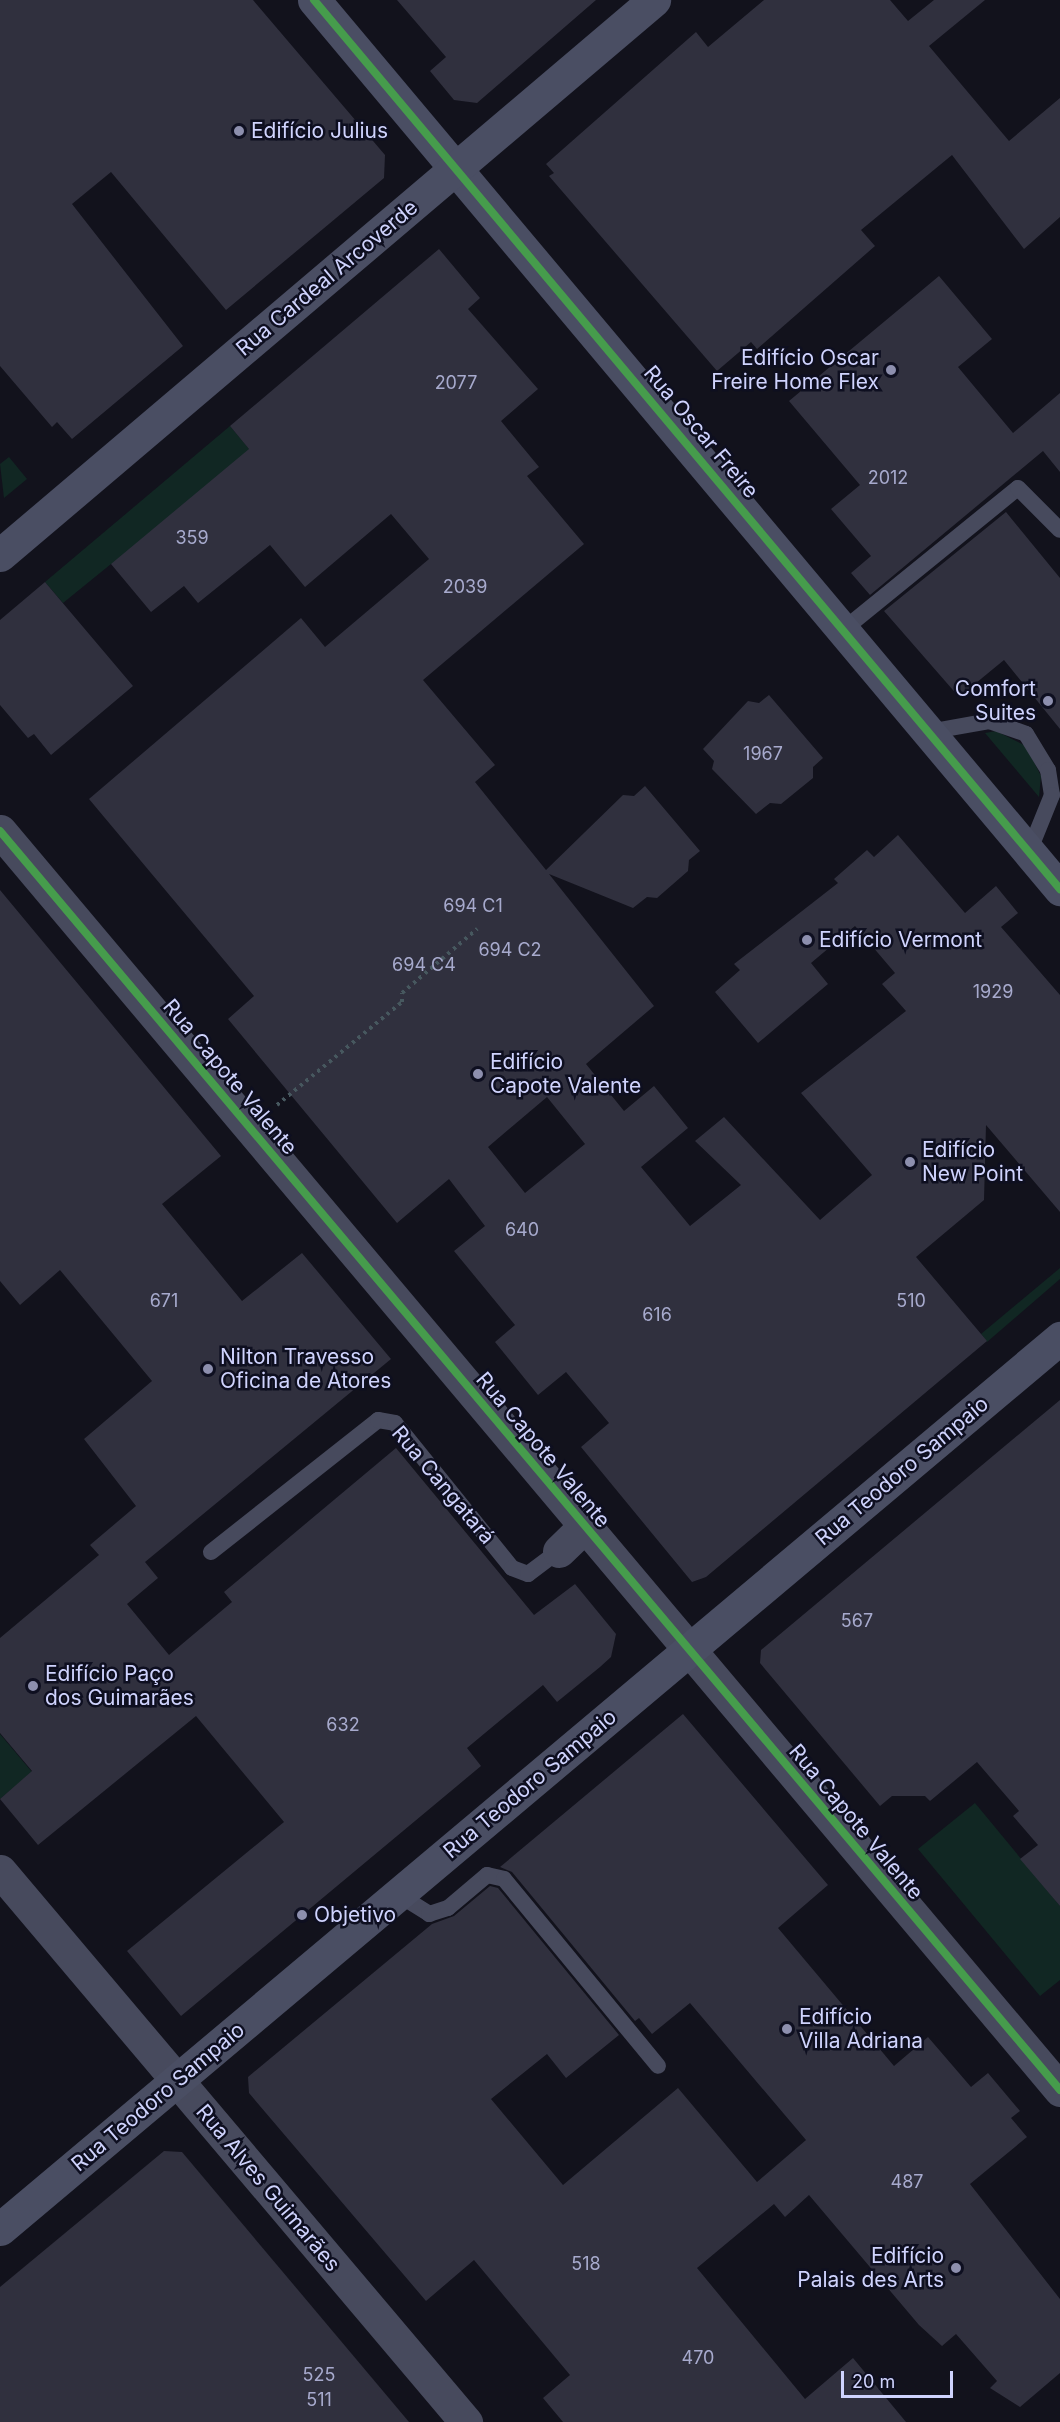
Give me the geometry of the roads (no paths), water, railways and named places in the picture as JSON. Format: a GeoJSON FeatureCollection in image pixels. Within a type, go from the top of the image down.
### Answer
{"type":"FeatureCollection","features":[{"type":"Feature","properties":{"kind":"main road","name":"Rua Oscar Freire"},"geometry":{"type":"LineString","coordinates":[[314,0],[1060,889]]}},
{"type":"Feature","properties":{"kind":"main road","name":"Rua Cardeal Arcoverde"},"geometry":{"type":"LineString","coordinates":[[0,555],[654,0]]}},
{"type":"Feature","properties":{"kind":"main road","name":"Rua Teodoro Sampaio"},"geometry":{"type":"LineString","coordinates":[[0,2229],[1060,1338]]}},
{"type":"Feature","properties":{"kind":"street","name":"Rua Capote Valente"},"geometry":{"type":"LineString","coordinates":[[0,831],[688,1651],[1060,2090]]}},
{"type":"Feature","properties":{"kind":"street","name":"Rua Cangatará"},"geometry":{"type":"LineString","coordinates":[[559,1551],[584,1527]]}},
{"type":"Feature","properties":{"kind":"street","name":"Rua Alves Guimarães"},"geometry":{"type":"LineString","coordinates":[[0,1871],[466,2422]]}},
{"type":"Feature","properties":{"kind":"lane"},"geometry":{"type":"LineString","coordinates":[[843,630],[1018,488],[1060,530]]}},
{"type":"Feature","properties":{"kind":"lane"},"geometry":{"type":"LineString","coordinates":[[928,732],[989,721],[1026,734],[1048,770],[1052,795],[1029,852]]}},
{"type":"Feature","properties":{"kind":"lane","name":"Rua Cangatará"},"geometry":{"type":"LineString","coordinates":[[211,1552],[378,1420],[395,1423],[512,1568],[528,1574],[559,1551]]}},
{"type":"Feature","properties":{"kind":"lane"},"geometry":{"type":"LineString","coordinates":[[399,1895],[429,1914],[448,1908],[487,1875],[504,1879],[658,2066]]}},
{"type":"Feature","properties":{"kind":"place","name":"Edifício Julius"},"geometry":{"type":"Point","coordinates":[239,131]}},
{"type":"Feature","properties":{"kind":"place","name":"Edifício Oscar Freire Home Flex"},"geometry":{"type":"Point","coordinates":[891,370]}},
{"type":"Feature","properties":{"kind":"place","name":"Comfort Suites"},"geometry":{"type":"Point","coordinates":[1048,701]}},
{"type":"Feature","properties":{"kind":"place","name":"Edifício Vermont"},"geometry":{"type":"Point","coordinates":[807,940]}},
{"type":"Feature","properties":{"kind":"place","name":"Edifício Capote Valente"},"geometry":{"type":"Point","coordinates":[478,1074]}},
{"type":"Feature","properties":{"kind":"place","name":"Edifício New Point"},"geometry":{"type":"Point","coordinates":[910,1162]}},
{"type":"Feature","properties":{"kind":"place","name":"Nilton Travesso Oficina de Atores"},"geometry":{"type":"Point","coordinates":[208,1369]}},
{"type":"Feature","properties":{"kind":"place","name":"Edifício Paço dos Guimarães"},"geometry":{"type":"Point","coordinates":[33,1686]}},
{"type":"Feature","properties":{"kind":"place","name":"Objetivo"},"geometry":{"type":"Point","coordinates":[302,1915]}},
{"type":"Feature","properties":{"kind":"place","name":"Edifício Villa Adriana"},"geometry":{"type":"Point","coordinates":[787,2029]}},
{"type":"Feature","properties":{"kind":"place","name":"Edifício Palais des Arts"},"geometry":{"type":"Point","coordinates":[956,2268]}}]}
